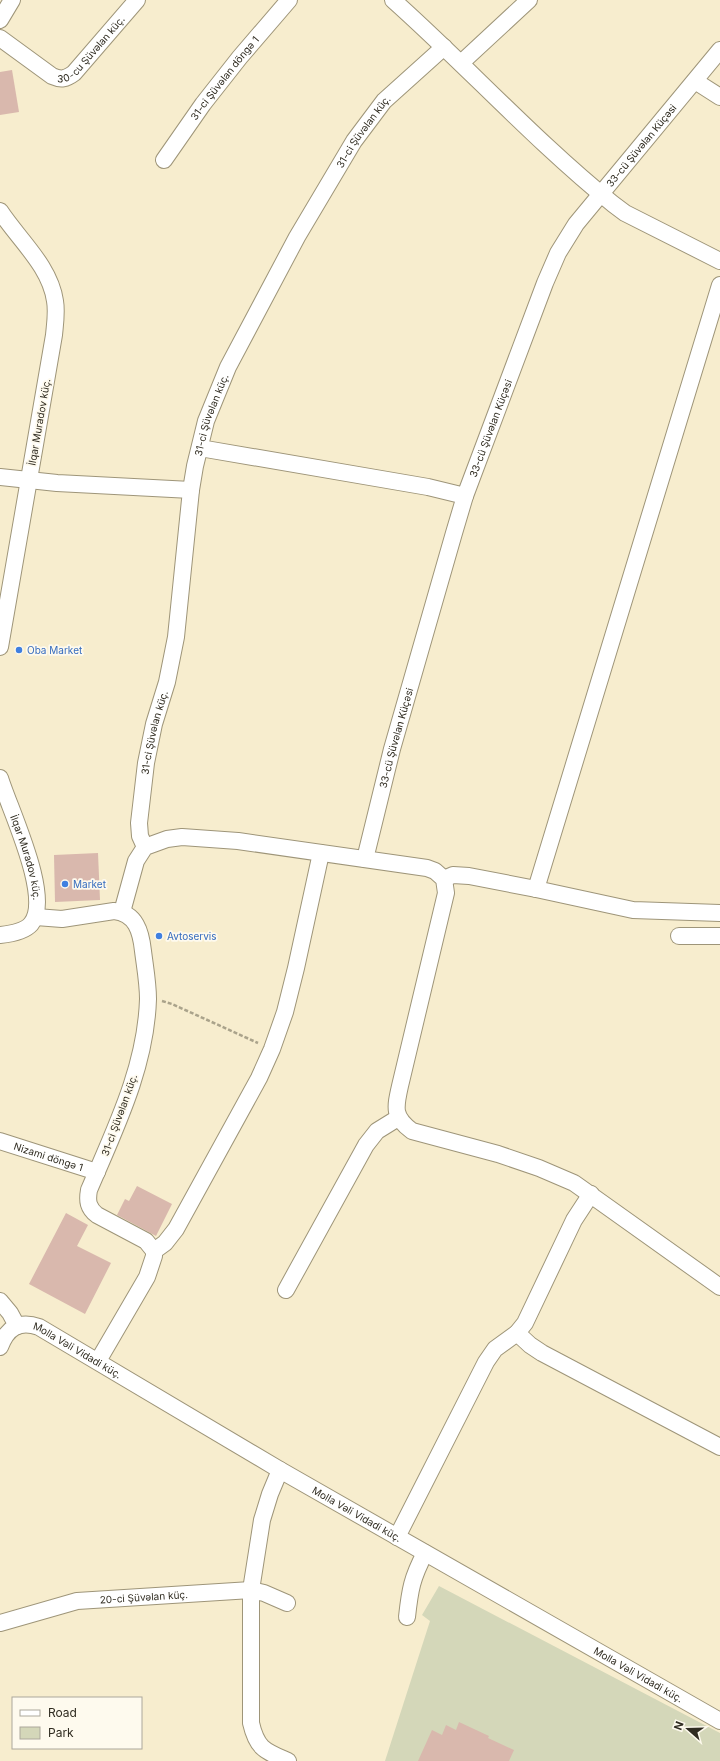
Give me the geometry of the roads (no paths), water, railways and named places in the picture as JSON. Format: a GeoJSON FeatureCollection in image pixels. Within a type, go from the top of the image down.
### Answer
{"type":"FeatureCollection","features":[{"type":"Feature","properties":{"kind":"street"},"geometry":{"type":"LineString","coordinates":[[0,20],[12,0]]}},
{"type":"Feature","properties":{"kind":"street","name":"30-cu Şüvəlan küç."},"geometry":{"type":"LineString","coordinates":[[0,38],[52,76],[60,80],[68,78],[137,0]]}},
{"type":"Feature","properties":{"kind":"street","name":"31-ci Şüvəlan döngə 1"},"geometry":{"type":"LineString","coordinates":[[164,160],[208,98],[289,0]]}},
{"type":"Feature","properties":{"kind":"street"},"geometry":{"type":"LineString","coordinates":[[393,0],[461,63],[495,98],[601,195],[625,213],[720,261]]}},
{"type":"Feature","properties":{"kind":"street"},"geometry":{"type":"LineString","coordinates":[[461,63],[530,0]]}},
{"type":"Feature","properties":{"kind":"street","name":"31-ci Şüvəlan küç."},"geometry":{"type":"LineString","coordinates":[[145,847],[140,836],[139,823],[146,763],[154,724],[168,682],[176,637],[191,490],[206,421],[228,367],[297,237],[354,141],[384,101],[444,47]]}},
{"type":"Feature","properties":{"kind":"street","name":"33-cü Şüvəlan Küçəsi"},"geometry":{"type":"LineString","coordinates":[[365,859],[414,668],[465,496],[555,259],[568,236],[720,50]]}},
{"type":"Feature","properties":{"kind":"street"},"geometry":{"type":"LineString","coordinates":[[695,81],[720,97]]}},
{"type":"Feature","properties":{"kind":"street","name":"İlqar Muradov küç."},"geometry":{"type":"LineString","coordinates":[[0,212],[47,275],[55,302],[54,335],[0,647]]}},
{"type":"Feature","properties":{"kind":"street"},"geometry":{"type":"LineString","coordinates":[[536,889],[720,285]]}},
{"type":"Feature","properties":{"kind":"street"},"geometry":{"type":"LineString","coordinates":[[200,448],[428,487],[465,496]]}},
{"type":"Feature","properties":{"kind":"street"},"geometry":{"type":"LineString","coordinates":[[0,477],[29,481],[191,490]]}},
{"type":"Feature","properties":{"kind":"street","name":"İlqar Muradov küç."},"geometry":{"type":"LineString","coordinates":[[0,778],[35,877],[38,903],[36,916]]}},
{"type":"Feature","properties":{"kind":"street"},"geometry":{"type":"LineString","coordinates":[[0,935],[25,929],[31,924],[36,916],[62,919],[114,911],[122,912],[136,861],[145,847],[167,839],[182,837],[238,841],[427,868],[435,871],[444,879],[446,887],[400,1086],[396,1108],[398,1118],[412,1131],[498,1154],[539,1168],[574,1183],[720,1287]]}},
{"type":"Feature","properties":{"kind":"street"},"geometry":{"type":"LineString","coordinates":[[98,1362],[147,1277],[153,1262],[154,1251],[165,1243],[176,1229],[259,1078],[272,1049],[285,1012],[296,968],[321,853]]}},
{"type":"Feature","properties":{"kind":"street"},"geometry":{"type":"LineString","coordinates":[[444,879],[453,875],[469,876],[633,910],[720,913]]}},
{"type":"Feature","properties":{"kind":"street","name":"31-ci Şüvəlan küç."},"geometry":{"type":"LineString","coordinates":[[122,912],[136,922],[140,930],[148,1000],[142,1046],[136,1072],[124,1109],[97,1172],[88,1198],[91,1210],[97,1215],[146,1241],[154,1251]]}},
{"type":"Feature","properties":{"kind":"street"},"geometry":{"type":"LineString","coordinates":[[679,936],[720,936]]}},
{"type":"Feature","properties":{"kind":"street"},"geometry":{"type":"LineString","coordinates":[[286,1290],[366,1145],[377,1131],[398,1118]]}},
{"type":"Feature","properties":{"kind":"street","name":"Nizami döngə 1"},"geometry":{"type":"LineString","coordinates":[[0,1141],[97,1172]]}},
{"type":"Feature","properties":{"kind":"street"},"geometry":{"type":"LineString","coordinates":[[397,1538],[486,1362],[495,1349],[517,1333],[525,1323],[533,1310],[574,1220],[591,1194]]}},
{"type":"Feature","properties":{"kind":"street"},"geometry":{"type":"LineString","coordinates":[[0,1301],[10,1313],[17,1326]]}},
{"type":"Feature","properties":{"kind":"street","name":"Molla Vəli Vidadi küç."},"geometry":{"type":"LineString","coordinates":[[0,1346],[6,1335],[17,1326],[24,1323],[39,1327],[397,1538],[720,1721]]}},
{"type":"Feature","properties":{"kind":"street"},"geometry":{"type":"LineString","coordinates":[[517,1333],[530,1345],[542,1353],[720,1447]]}},
{"type":"Feature","properties":{"kind":"street"},"geometry":{"type":"LineString","coordinates":[[280,1470],[270,1494],[262,1520],[251,1590],[251,1724],[255,1739],[262,1748],[288,1761]]}},
{"type":"Feature","properties":{"kind":"street"},"geometry":{"type":"LineString","coordinates":[[407,1617],[411,1584],[414,1574],[425,1553]]}},
{"type":"Feature","properties":{"kind":"street","name":"20-ci Şüvəlan küç."},"geometry":{"type":"LineString","coordinates":[[0,1623],[77,1601],[251,1590],[264,1593],[288,1603]]}},
{"type":"Feature","properties":{"kind":"place","name":"Oba Market"},"geometry":{"type":"Point","coordinates":[19,650]}},
{"type":"Feature","properties":{"kind":"place","name":"Market"},"geometry":{"type":"Point","coordinates":[65,884]}},
{"type":"Feature","properties":{"kind":"place","name":"Avtoservis"},"geometry":{"type":"Point","coordinates":[159,936]}}]}
